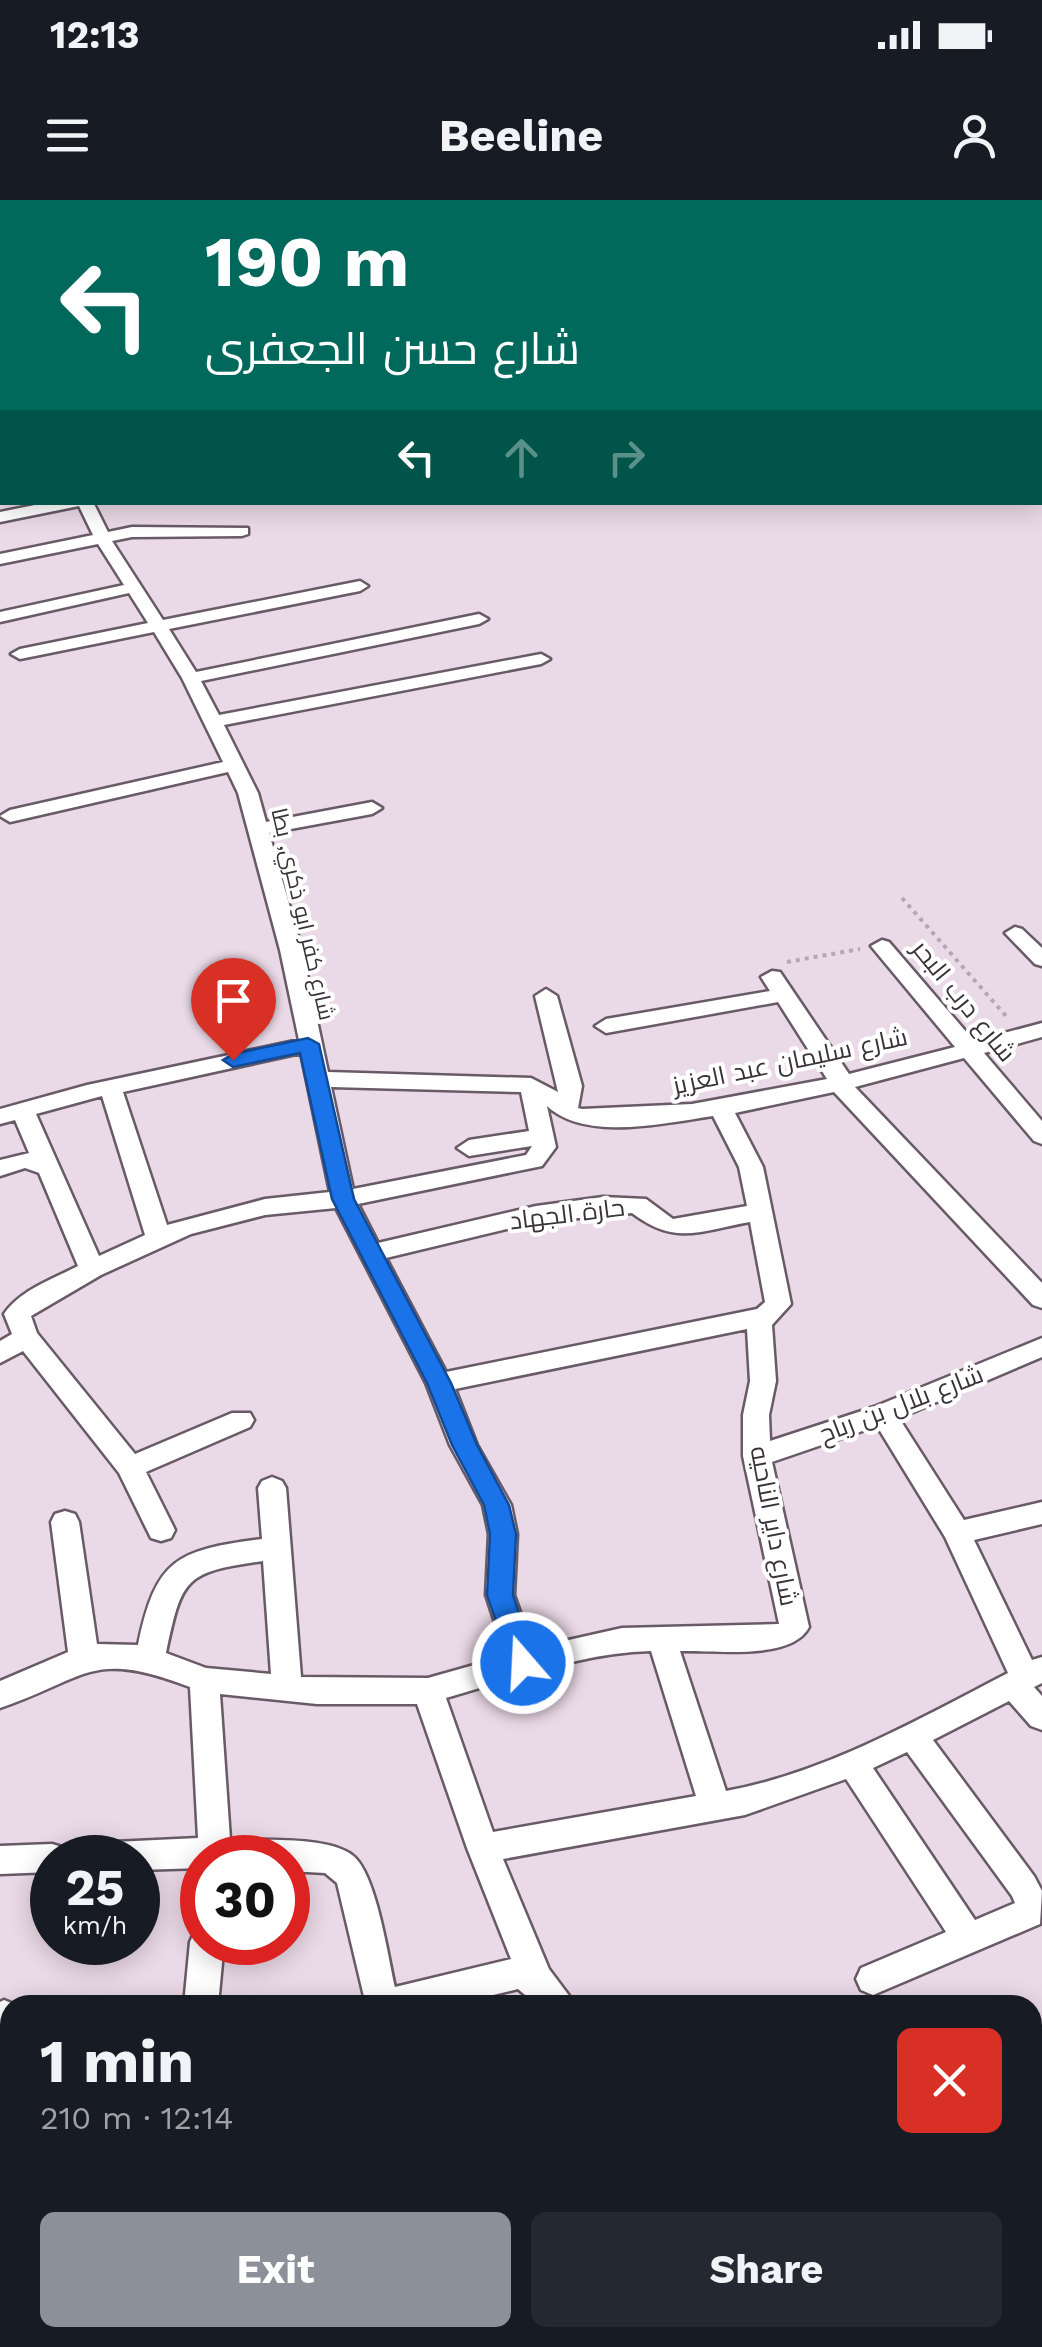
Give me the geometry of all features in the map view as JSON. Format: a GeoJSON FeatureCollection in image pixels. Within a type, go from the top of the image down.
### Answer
{"type":"FeatureCollection","features":[{"type":"Feature","properties":{"kind":"street"},"geometry":{"type":"LineString","coordinates":[[0,518],[63,505]]}},
{"type":"Feature","properties":{"kind":"street","name":"شارع كفر ابو ذكري, بطا"},"geometry":{"type":"LineString","coordinates":[[86,505],[102,537],[191,678],[260,829],[291,950],[316,1079]]}},
{"type":"Feature","properties":{"kind":"street"},"geometry":{"type":"LineString","coordinates":[[0,558],[151,530],[242,531]]}},
{"type":"Feature","properties":{"kind":"street"},"geometry":{"type":"LineString","coordinates":[[20,654],[360,586]]}},
{"type":"Feature","properties":{"kind":"street"},"geometry":{"type":"LineString","coordinates":[[0,617],[136,587]]}},
{"type":"Feature","properties":{"kind":"street"},"geometry":{"type":"LineString","coordinates":[[191,678],[479,619]]}},
{"type":"Feature","properties":{"kind":"street"},"geometry":{"type":"LineString","coordinates":[[212,722],[540,659]]}},
{"type":"Feature","properties":{"kind":"street"},"geometry":{"type":"LineString","coordinates":[[10,816],[234,765]]}},
{"type":"Feature","properties":{"kind":"street"},"geometry":{"type":"LineString","coordinates":[[260,829],[372,808]]}},
{"type":"Feature","properties":{"kind":"street"},"geometry":{"type":"LineString","coordinates":[[1014,933],[1042,960]]}},
{"type":"Feature","properties":{"kind":"street","name":"شارع درب البحر"},"geometry":{"type":"LineString","coordinates":[[882,946],[1042,1136]]}},
{"type":"Feature","properties":{"kind":"street"},"geometry":{"type":"LineString","coordinates":[[606,1026],[777,986],[839,1081],[1042,1298]]}},
{"type":"Feature","properties":{"kind":"street"},"geometry":{"type":"LineString","coordinates":[[546,996],[571,1086],[566,1111]]}},
{"type":"Feature","properties":{"kind":"street","name":"شارع سليمان عبد العزيز"},"geometry":{"type":"LineString","coordinates":[[566,1111],[606,1118],[721,1108],[968,1051],[1033,1032]]}},
{"type":"Feature","properties":{"kind":"street"},"geometry":{"type":"LineString","coordinates":[[92,1268],[45,1164],[12,1114],[110,1087],[308,1044]]}},
{"type":"Feature","properties":{"kind":"street"},"geometry":{"type":"LineString","coordinates":[[523,1663],[500,1595],[503,1534],[496,1505],[464,1445],[439,1383],[343,1199],[316,1079],[532,1085],[544,1090],[566,1111]]}},
{"type":"Feature","properties":{"kind":"street"},"geometry":{"type":"LineString","coordinates":[[0,1354],[24,1306],[158,1236],[264,1207],[343,1199],[534,1160],[544,1147],[532,1085]]}},
{"type":"Feature","properties":{"kind":"street"},"geometry":{"type":"LineString","coordinates":[[110,1087],[158,1236]]}},
{"type":"Feature","properties":{"kind":"street","name":"شارع داير الناحيه"},"geometry":{"type":"LineString","coordinates":[[0,1695],[84,1658],[121,1654],[150,1659],[204,1680],[358,1694],[428,1690],[607,1642],[775,1637],[793,1630],[757,1456],[756,1415],[763,1381],[759,1322],[778,1304],[751,1168],[721,1108]]}},
{"type":"Feature","properties":{"kind":"street"},"geometry":{"type":"LineString","coordinates":[[469,1148],[542,1136]]}},
{"type":"Feature","properties":{"kind":"street"},"geometry":{"type":"LineString","coordinates":[[0,1168],[26,1160],[45,1164]]}},
{"type":"Feature","properties":{"kind":"street","name":"حارة الجهاد"},"geometry":{"type":"LineString","coordinates":[[370,1253],[517,1218],[586,1208],[637,1204],[664,1225],[673,1227],[759,1212]]}},
{"type":"Feature","properties":{"kind":"street"},"geometry":{"type":"LineString","coordinates":[[439,1383],[767,1316]]}},
{"type":"Feature","properties":{"kind":"street"},"geometry":{"type":"LineString","coordinates":[[16,1323],[130,1467],[161,1530]]}},
{"type":"Feature","properties":{"kind":"street","name":"شارع بلال بن رباح"},"geometry":{"type":"LineString","coordinates":[[757,1456],[883,1414],[1042,1347]]}},
{"type":"Feature","properties":{"kind":"street"},"geometry":{"type":"LineString","coordinates":[[883,1414],[957,1534],[1027,1677],[1042,1718]]}},
{"type":"Feature","properties":{"kind":"street"},"geometry":{"type":"LineString","coordinates":[[130,1467],[240,1420]]}},
{"type":"Feature","properties":{"kind":"street"},"geometry":{"type":"LineString","coordinates":[[272,1488],[287,1688]]}},
{"type":"Feature","properties":{"kind":"street"},"geometry":{"type":"LineString","coordinates":[[957,1534],[1042,1512]]}},
{"type":"Feature","properties":{"kind":"street"},"geometry":{"type":"LineString","coordinates":[[65,1522],[84,1658]]}},
{"type":"Feature","properties":{"kind":"street"},"geometry":{"type":"LineString","coordinates":[[150,1659],[168,1588],[178,1576],[193,1566],[276,1548]]}},
{"type":"Feature","properties":{"kind":"street"},"geometry":{"type":"LineString","coordinates":[[660,1638],[714,1806]]}},
{"type":"Feature","properties":{"kind":"street"},"geometry":{"type":"LineString","coordinates":[[483,1848],[784,1791],[914,1736],[1027,1677]]}},
{"type":"Feature","properties":{"kind":"street"},"geometry":{"type":"LineString","coordinates":[[204,1680],[213,1835]]}},
{"type":"Feature","properties":{"kind":"street"},"geometry":{"type":"LineString","coordinates":[[428,1690],[483,1848],[536,1980],[550,1995]]}},
{"type":"Feature","properties":{"kind":"street"},"geometry":{"type":"LineString","coordinates":[[873,1979],[1028,1913],[1033,1902],[914,1736]]}},
{"type":"Feature","properties":{"kind":"street"},"geometry":{"type":"LineString","coordinates":[[852,1764],[968,1938]]}},
{"type":"Feature","properties":{"kind":"street"},"geometry":{"type":"LineString","coordinates":[[310,1858],[328,1859],[342,1866],[356,1890],[382,1995]]}},
{"type":"Feature","properties":{"kind":"street"},"geometry":{"type":"LineString","coordinates":[[0,1860],[30,1859]]}},
{"type":"Feature","properties":{"kind":"street"},"geometry":{"type":"LineString","coordinates":[[202,1995],[205,1965]]}},
{"type":"Feature","properties":{"kind":"street"},"geometry":{"type":"LineString","coordinates":[[423,1995],[500,1975],[518,1973],[536,1980]]}},
{"type":"Feature","properties":{"kind":"path"},"geometry":{"type":"LineString","coordinates":[[902,898],[1033,1032]]}},
{"type":"Feature","properties":{"kind":"path"},"geometry":{"type":"LineString","coordinates":[[777,986],[770,968],[777,964],[882,946]]}},
{"type":"Feature","properties":{"kind":"route"},"geometry":{"type":"LineString","coordinates":[[233,1060],[308,1044],[343,1199],[439,1383],[464,1445],[496,1505],[503,1534],[500,1595],[523,1663]]}}]}
